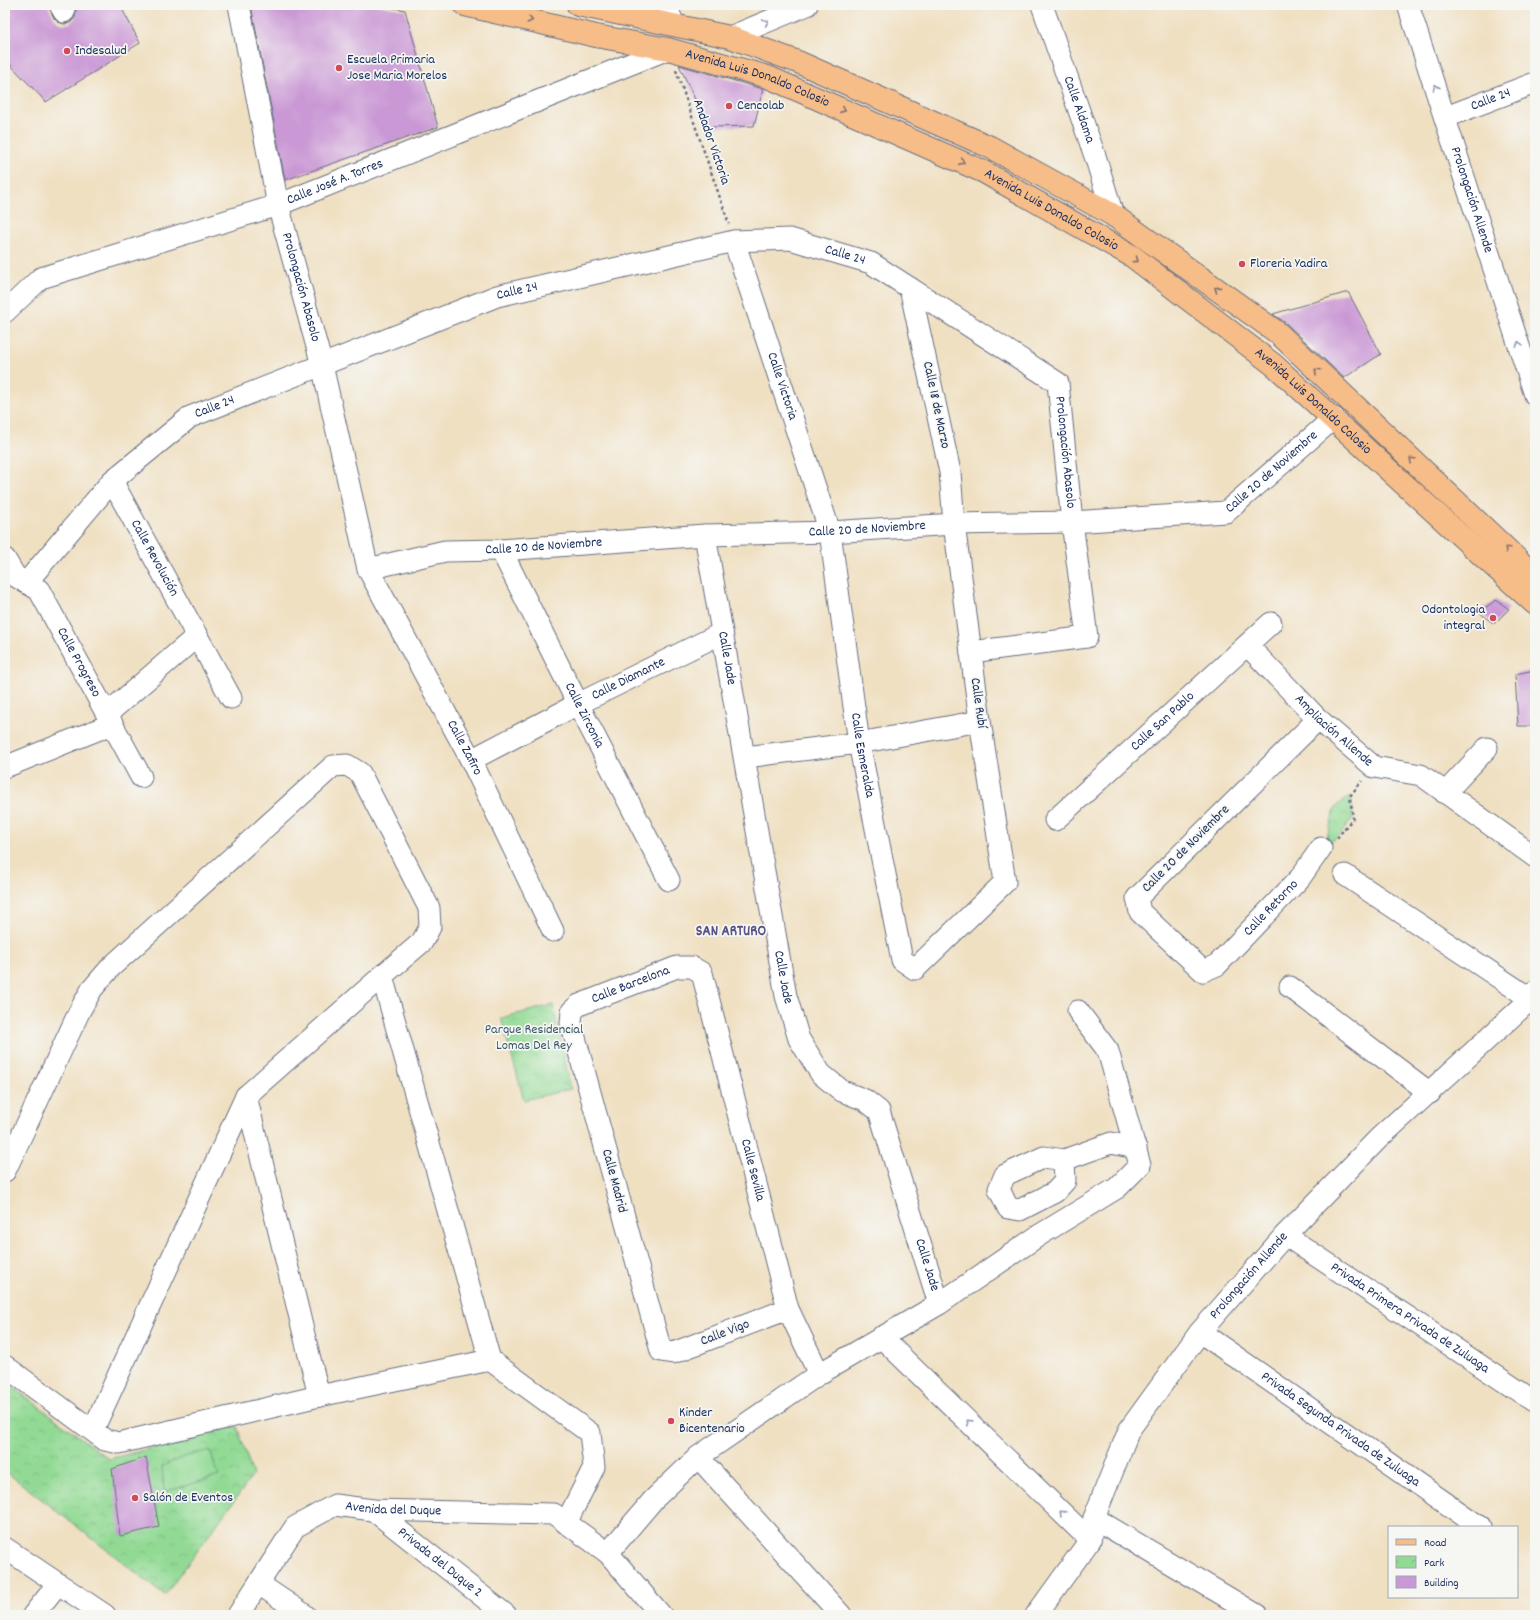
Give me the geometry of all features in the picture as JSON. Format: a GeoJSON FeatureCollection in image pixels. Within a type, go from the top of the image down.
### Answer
{"type":"FeatureCollection","features":[{"type":"Feature","properties":{"kind":"main road","name":"Avenida Luis Donaldo Colosio"},"geometry":{"type":"LineString","coordinates":[[465,5],[596,36],[668,49],[768,77],[984,172],[1132,256],[1274,365],[1334,418],[1535,604]]}},
{"type":"Feature","properties":{"kind":"main road","name":"Avenida Luis Donaldo Colosio"},"geometry":{"type":"LineString","coordinates":[[578,5],[730,37],[798,62],[990,147],[1113,215],[1278,333],[1535,576]]}},
{"type":"Feature","properties":{"kind":"street","name":"Prolongación Abasolo"},"geometry":{"type":"LineString","coordinates":[[239,5],[278,205],[322,365],[368,569]]}},
{"type":"Feature","properties":{"kind":"street"},"geometry":{"type":"LineString","coordinates":[[666,5],[674,25]]}},
{"type":"Feature","properties":{"kind":"street"},"geometry":{"type":"LineString","coordinates":[[730,37],[807,5]]}},
{"type":"Feature","properties":{"kind":"street","name":"Calle Aldama"},"geometry":{"type":"LineString","coordinates":[[1042,5],[1096,159],[1113,215]]}},
{"type":"Feature","properties":{"kind":"street","name":"Prolongación Allende"},"geometry":{"type":"LineString","coordinates":[[1408,5],[1446,117],[1535,395]]}},
{"type":"Feature","properties":{"kind":"street","name":"Calle José A. Torres"},"geometry":{"type":"LineString","coordinates":[[5,312],[41,278],[278,205],[668,49]]}},
{"type":"Feature","properties":{"kind":"street","name":"Calle 24"},"geometry":{"type":"LineString","coordinates":[[1446,117],[1535,83]]}},
{"type":"Feature","properties":{"kind":"street","name":"Calle 24"},"geometry":{"type":"LineString","coordinates":[[26,583],[112,480],[190,417],[497,296],[734,241],[790,239],[871,262],[1058,383]]}},
{"type":"Feature","properties":{"kind":"street","name":"Calle Victoria"},"geometry":{"type":"LineString","coordinates":[[734,241],[830,532]]}},
{"type":"Feature","properties":{"kind":"street","name":"Calle 18 de Marzo"},"geometry":{"type":"LineString","coordinates":[[910,288],[950,472],[954,524]]}},
{"type":"Feature","properties":{"kind":"street","name":"Prolongación Abasolo"},"geometry":{"type":"LineString","coordinates":[[971,652],[1087,637],[1072,522],[1058,383]]}},
{"type":"Feature","properties":{"kind":"street","name":"Calle 20 de Noviembre"},"geometry":{"type":"LineString","coordinates":[[368,569],[445,551],[501,550],[705,535],[830,532],[954,524],[1072,522],[1226,512],[1334,418]]}},
{"type":"Feature","properties":{"kind":"street","name":"Calle Revolución"},"geometry":{"type":"LineString","coordinates":[[112,480],[231,698]]}},
{"type":"Feature","properties":{"kind":"street","name":"Calle Rubí"},"geometry":{"type":"LineString","coordinates":[[915,969],[1005,882],[980,721],[954,524]]}},
{"type":"Feature","properties":{"kind":"street","name":"Calle Esmeralda"},"geometry":{"type":"LineString","coordinates":[[830,532],[859,742],[902,960],[915,969]]}},
{"type":"Feature","properties":{"kind":"street","name":"Calle Jade"},"geometry":{"type":"LineString","coordinates":[[705,535],[786,996],[799,1039],[821,1074],[842,1091],[865,1100],[879,1111],[939,1304]]}},
{"type":"Feature","properties":{"kind":"street","name":"Calle Zirconia"},"geometry":{"type":"LineString","coordinates":[[501,550],[578,704],[669,880]]}},
{"type":"Feature","properties":{"kind":"street","name":"Calle Progreso"},"geometry":{"type":"LineString","coordinates":[[5,559],[15,576],[39,590],[141,777]]}},
{"type":"Feature","properties":{"kind":"street","name":"Calle Zafiro"},"geometry":{"type":"LineString","coordinates":[[368,569],[470,760],[553,931]]}},
{"type":"Feature","properties":{"kind":"street","name":"Calle San Pablo"},"geometry":{"type":"LineString","coordinates":[[1055,820],[1271,623]]}},
{"type":"Feature","properties":{"kind":"street","name":"Calle Diamante"},"geometry":{"type":"LineString","coordinates":[[470,760],[578,704],[722,633]]}},
{"type":"Feature","properties":{"kind":"street"},"geometry":{"type":"LineString","coordinates":[[5,767],[110,719],[198,636]]}},
{"type":"Feature","properties":{"kind":"street","name":"Ampliación Allende"},"geometry":{"type":"LineString","coordinates":[[1247,646],[1318,719],[1374,767],[1421,775],[1535,857]]}},
{"type":"Feature","properties":{"kind":"street","name":"Calle 20 de Noviembre"},"geometry":{"type":"LineString","coordinates":[[1217,965],[1203,971],[1140,912],[1137,898],[1318,719]]}},
{"type":"Feature","properties":{"kind":"street"},"geometry":{"type":"LineString","coordinates":[[745,757],[859,742],[980,721]]}},
{"type":"Feature","properties":{"kind":"street"},"geometry":{"type":"LineString","coordinates":[[1445,793],[1487,748]]}},
{"type":"Feature","properties":{"kind":"street"},"geometry":{"type":"LineString","coordinates":[[5,1171],[80,1010],[92,989],[112,967],[333,766],[347,765],[360,773],[429,908],[430,927],[422,942],[246,1096],[93,1430]]}},
{"type":"Feature","properties":{"kind":"street","name":"Calle Retorno"},"geometry":{"type":"LineString","coordinates":[[1217,965],[1300,878],[1321,848]]}},
{"type":"Feature","properties":{"kind":"street"},"geometry":{"type":"LineString","coordinates":[[1345,875],[1533,995]]}},
{"type":"Feature","properties":{"kind":"street","name":"Calle Barcelona"},"geometry":{"type":"LineString","coordinates":[[572,1011],[579,1005],[677,967],[692,967]]}},
{"type":"Feature","properties":{"kind":"street","name":"Calle Sevilla"},"geometry":{"type":"LineString","coordinates":[[692,967],[702,973],[788,1309],[820,1374]]}},
{"type":"Feature","properties":{"kind":"street"},"geometry":{"type":"LineString","coordinates":[[382,976],[490,1360],[590,1433],[594,1467],[560,1518],[608,1553],[661,1615]]}},
{"type":"Feature","properties":{"kind":"street"},"geometry":{"type":"LineString","coordinates":[[1290,987],[1430,1093]]}},
{"type":"Feature","properties":{"kind":"street","name":"Prolongación Allende"},"geometry":{"type":"LineString","coordinates":[[1036,1615],[1090,1540],[1094,1518],[1129,1430],[1200,1332],[1285,1235],[1378,1140],[1430,1093],[1533,995]]}},
{"type":"Feature","properties":{"kind":"street","name":"Calle Madrid"},"geometry":{"type":"LineString","coordinates":[[572,1011],[571,1023],[661,1351]]}},
{"type":"Feature","properties":{"kind":"street"},"geometry":{"type":"LineString","coordinates":[[608,1553],[653,1500],[698,1457],[820,1374],[939,1304],[1038,1236],[1117,1188],[1140,1165],[1108,1051],[1078,1011]]}},
{"type":"Feature","properties":{"kind":"street"},"geometry":{"type":"LineString","coordinates":[[246,1096],[319,1396]]}},
{"type":"Feature","properties":{"kind":"street"},"geometry":{"type":"LineString","coordinates":[[1064,1160],[1111,1143],[1136,1148]]}},
{"type":"Feature","properties":{"kind":"street","name":"Privada Primera Privada de Zuluaga"},"geometry":{"type":"LineString","coordinates":[[1285,1235],[1535,1402]]}},
{"type":"Feature","properties":{"kind":"street","name":"Calle Vigo"},"geometry":{"type":"LineString","coordinates":[[661,1351],[673,1353],[788,1309]]}},
{"type":"Feature","properties":{"kind":"street","name":"Privada Segunda Privada de Zuluaga"},"geometry":{"type":"LineString","coordinates":[[1200,1332],[1479,1526]]}},
{"type":"Feature","properties":{"kind":"street"},"geometry":{"type":"LineString","coordinates":[[882,1337],[1090,1540]]}},
{"type":"Feature","properties":{"kind":"street"},"geometry":{"type":"LineString","coordinates":[[5,1366],[105,1440],[119,1443],[319,1396],[490,1360]]}},
{"type":"Feature","properties":{"kind":"street"},"geometry":{"type":"LineString","coordinates":[[698,1457],[842,1615]]}},
{"type":"Feature","properties":{"kind":"street","name":"Avenida del Duque"},"geometry":{"type":"LineString","coordinates":[[238,1615],[295,1527],[335,1505],[372,1510],[560,1518]]}},
{"type":"Feature","properties":{"kind":"street","name":"Privada del Duque 2"},"geometry":{"type":"LineString","coordinates":[[372,1510],[506,1615]]}},
{"type":"Feature","properties":{"kind":"street"},"geometry":{"type":"LineString","coordinates":[[1094,1518],[1257,1615]]}},
{"type":"Feature","properties":{"kind":"street"},"geometry":{"type":"LineString","coordinates":[[5,1548],[105,1615]]}},
{"type":"Feature","properties":{"kind":"street"},"geometry":{"type":"LineString","coordinates":[[33,1615],[58,1584]]}},
{"type":"Feature","properties":{"kind":"street"},"geometry":{"type":"LineString","coordinates":[[259,1584],[305,1615]]}},
{"type":"Feature","properties":{"kind":"path","name":"Andador Victoria"},"geometry":{"type":"LineString","coordinates":[[668,49],[734,241]]}},
{"type":"Feature","properties":{"kind":"path"},"geometry":{"type":"LineString","coordinates":[[1321,848],[1338,837],[1353,818],[1350,796],[1374,767]]}},
{"type":"Feature","properties":{"kind":"green space"},"geometry":{"type":"Polygon","coordinates":[[[1350,796],[1353,818],[1338,837],[1321,848],[1325,844],[1336,806],[1350,796]]]}},
{"type":"Feature","properties":{"kind":"green space","name":"Parque Residencial Lomas Del Rey"},"geometry":{"type":"Polygon","coordinates":[[[553,1005],[571,1089],[524,1100],[501,1018],[553,1005]]]}},
{"type":"Feature","properties":{"kind":"green space"},"geometry":{"type":"Polygon","coordinates":[[[5,1381],[109,1459],[237,1426],[253,1475],[165,1595],[5,1471],[5,1381]]]}},
{"type":"Feature","properties":{"kind":"green space"},"geometry":{"type":"Polygon","coordinates":[[[210,1450],[219,1476],[164,1492],[162,1466],[187,1456],[210,1450]]]}},
{"type":"Feature","properties":{"kind":"building","name":"Indesalud"},"geometry":{"type":"Polygon","coordinates":[[[5,5],[48,5],[54,18],[58,22],[64,24],[70,23],[75,18],[76,12],[74,5],[120,5],[140,43],[46,102],[5,59],[5,5]]]}},
{"type":"Feature","properties":{"kind":"building","name":"Escuela Primaria Jose Maria Morelos"},"geometry":{"type":"Polygon","coordinates":[[[251,5],[378,5],[405,10],[438,127],[285,180],[251,5]]]}},
{"type":"Feature","properties":{"kind":"building","name":"Cencolab"},"geometry":{"type":"Polygon","coordinates":[[[679,65],[763,89],[754,126],[708,127],[679,65]]]}},
{"type":"Feature","properties":{"kind":"building"},"geometry":{"type":"Polygon","coordinates":[[[1348,292],[1381,354],[1344,378],[1287,324],[1273,314],[1348,292]]]}},
{"type":"Feature","properties":{"kind":"building","name":"Odontologia integral"},"geometry":{"type":"Polygon","coordinates":[[[1496,600],[1509,609],[1494,624],[1479,612],[1496,600]]]}},
{"type":"Feature","properties":{"kind":"building"},"geometry":{"type":"Polygon","coordinates":[[[1535,670],[1535,726],[1518,726],[1515,674],[1535,670]]]}},
{"type":"Feature","properties":{"kind":"building","name":"Salón de Eventos"},"geometry":{"type":"Polygon","coordinates":[[[146,1457],[159,1527],[120,1536],[112,1469],[146,1457]]]}},
{"type":"Feature","properties":{"kind":"place","name":"Indesalud"},"geometry":{"type":"Point","coordinates":[67,51]}},
{"type":"Feature","properties":{"kind":"place","name":"Escuela Primaria Jose Maria Morelos"},"geometry":{"type":"Point","coordinates":[339,68]}},
{"type":"Feature","properties":{"kind":"place","name":"Cencolab"},"geometry":{"type":"Point","coordinates":[729,106]}},
{"type":"Feature","properties":{"kind":"place","name":"Floreria Yadira"},"geometry":{"type":"Point","coordinates":[1242,264]}},
{"type":"Feature","properties":{"kind":"place","name":"Odontologia integral"},"geometry":{"type":"Point","coordinates":[1493,618]}},
{"type":"Feature","properties":{"kind":"place","name":"Kinder Bicentenario"},"geometry":{"type":"Point","coordinates":[671,1421]}},
{"type":"Feature","properties":{"kind":"place","name":"Salón de Eventos"},"geometry":{"type":"Point","coordinates":[135,1498]}},
{"type":"Feature","properties":{"kind":"district","name":"SAN ARTURO"},"geometry":{"type":"Point","coordinates":[731,932]}}]}
